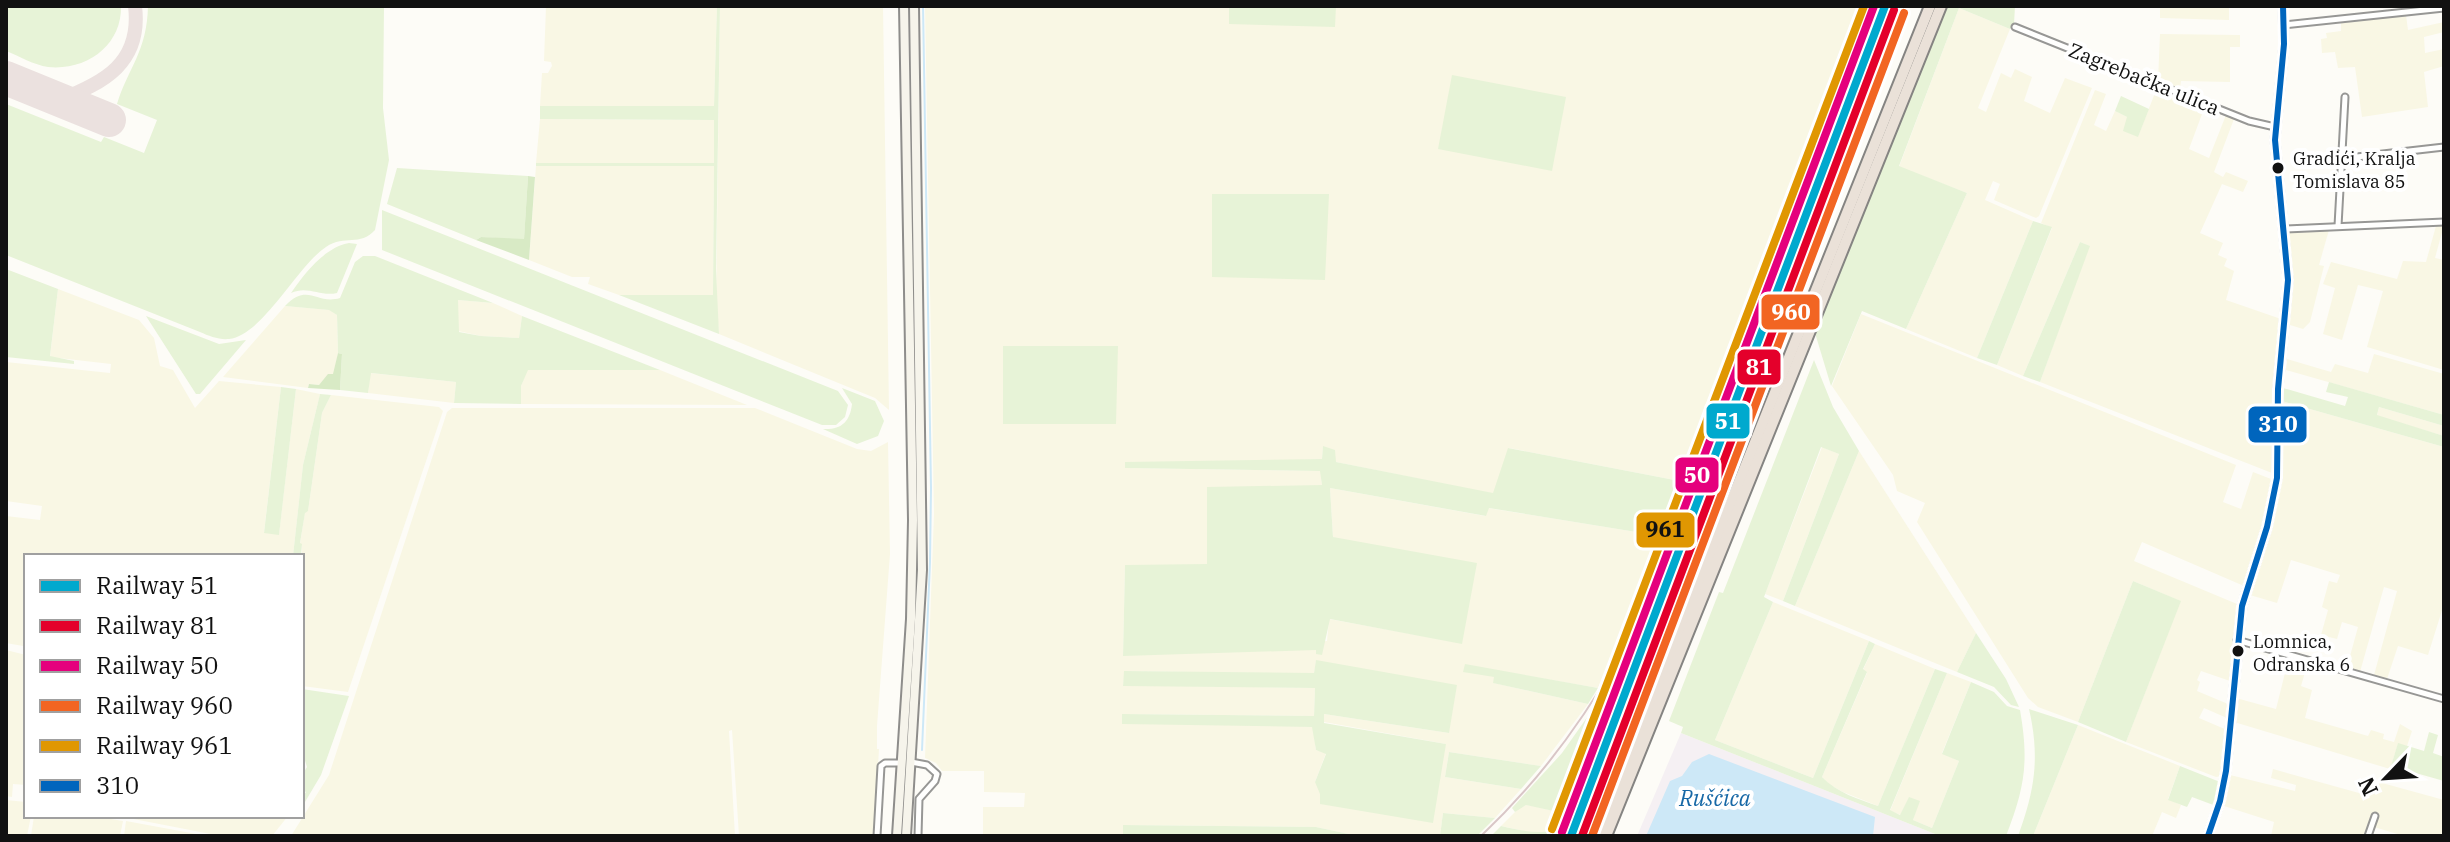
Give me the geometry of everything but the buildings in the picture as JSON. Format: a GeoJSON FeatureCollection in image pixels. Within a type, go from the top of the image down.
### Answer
{"type":"FeatureCollection","features":[{"type":"Feature","properties":{"kind":"highway"},"geometry":{"type":"LineString","coordinates":[[1597,836],[1930,6]]}},
{"type":"Feature","properties":{"kind":"highway"},"geometry":{"type":"LineString","coordinates":[[1606,836],[1941,6]]}},
{"type":"Feature","properties":{"kind":"main road"},"geometry":{"type":"LineString","coordinates":[[904,6],[913,520],[906,698],[906,836]]}},
{"type":"Feature","properties":{"kind":"main road"},"geometry":{"type":"LineString","coordinates":[[897,836],[916,686],[922,519],[914,6]]}},
{"type":"Feature","properties":{"kind":"street"},"geometry":{"type":"LineString","coordinates":[[2208,836],[2226,771],[2242,606],[2267,527],[2275,490],[2278,389],[2287,294],[2275,127],[2283,6]]}},
{"type":"Feature","properties":{"kind":"street"},"geometry":{"type":"LineString","coordinates":[[2284,25],[2444,8]]}},
{"type":"Feature","properties":{"kind":"street","name":"Zagrebačka ulica"},"geometry":{"type":"LineString","coordinates":[[2015,27],[2249,121],[2275,127]]}},
{"type":"Feature","properties":{"kind":"street"},"geometry":{"type":"LineString","coordinates":[[2338,226],[2339,159],[2345,97]]}},
{"type":"Feature","properties":{"kind":"street"},"geometry":{"type":"LineString","coordinates":[[2339,159],[2444,147]]}},
{"type":"Feature","properties":{"kind":"street"},"geometry":{"type":"LineString","coordinates":[[2283,229],[2444,222]]}},
{"type":"Feature","properties":{"kind":"street"},"geometry":{"type":"LineString","coordinates":[[2237,640],[2444,699]]}},
{"type":"Feature","properties":{"kind":"street"},"geometry":{"type":"LineString","coordinates":[[877,836],[881,766],[906,762],[927,765],[937,774],[935,781],[919,799],[918,836]]}},
{"type":"Feature","properties":{"kind":"street"},"geometry":{"type":"LineString","coordinates":[[2368,836],[2375,816]]}},
{"type":"Feature","properties":{"kind":"shaded area"},"geometry":{"type":"Polygon","coordinates":[[[546,6],[717,6],[714,106],[540,106],[542,73],[548,73],[552,66],[551,62],[544,61],[546,6]]]}},
{"type":"Feature","properties":{"kind":"shaded area"},"geometry":{"type":"Polygon","coordinates":[[[720,6],[883,6],[889,410],[875,398],[719,334],[716,301],[720,6]]]}},
{"type":"Feature","properties":{"kind":"shaded area"},"geometry":{"type":"Polygon","coordinates":[[[925,6],[1861,6],[1861,22],[1690,483],[1509,448],[1494,494],[1336,462],[1323,447],[1322,459],[1126,468],[1321,471],[1322,486],[1320,565],[1125,565],[1123,655],[1327,641],[1329,619],[1461,643],[1468,608],[1333,537],[1330,488],[1485,516],[1488,508],[1667,537],[1598,688],[1465,665],[1495,677],[1494,683],[1588,704],[1541,766],[1449,752],[1445,777],[1521,789],[1495,818],[1443,813],[1440,836],[1358,836],[1316,827],[1124,825],[1123,836],[983,836],[983,807],[1024,807],[1025,793],[984,792],[984,771],[942,771],[936,763],[925,758],[934,514],[925,6]],[[1316,661],[1314,674],[1125,671],[1123,685],[1315,688],[1314,716],[1123,714],[1313,727],[1316,750],[1326,753],[1315,782],[1446,744],[1324,722],[1324,714],[1449,733],[1316,661]]]}},
{"type":"Feature","properties":{"kind":"shaded area"},"geometry":{"type":"Polygon","coordinates":[[[2160,6],[2229,6],[2229,20],[2160,18],[2160,6]]]}},
{"type":"Feature","properties":{"kind":"shaded area"},"geometry":{"type":"Polygon","coordinates":[[[1959,8],[2010,29],[1978,108],[1986,112],[2001,73],[2011,78],[2015,69],[2032,77],[2024,101],[2050,113],[2065,78],[2092,88],[2039,216],[2036,218],[1994,200],[2000,184],[1993,181],[1985,200],[2033,221],[1977,358],[1906,329],[1967,193],[1899,167],[1959,8]]]}},
{"type":"Feature","properties":{"kind":"shaded area"},"geometry":{"type":"Polygon","coordinates":[[[2406,15],[2408,30],[2444,22],[2444,32],[2424,37],[2425,53],[2444,49],[2444,66],[2424,72],[2428,107],[2362,117],[2355,67],[2338,68],[2335,52],[2322,53],[2321,39],[2327,38],[2326,33],[2341,31],[2341,22],[2406,15]]]}},
{"type":"Feature","properties":{"kind":"shaded area"},"geometry":{"type":"Polygon","coordinates":[[[2160,34],[2240,35],[2240,47],[2230,47],[2230,82],[2181,81],[2180,89],[2158,81],[2160,34]]]}},
{"type":"Feature","properties":{"kind":"shaded area"},"geometry":{"type":"Polygon","coordinates":[[[2157,88],[2205,106],[2189,149],[2209,158],[2226,115],[2234,119],[2214,172],[2223,177],[2226,172],[2248,181],[2243,192],[2222,184],[2200,233],[2223,243],[2218,255],[2227,259],[2224,266],[2234,271],[2226,300],[2281,319],[2273,412],[2272,473],[2040,382],[2089,246],[2080,242],[2023,376],[1997,365],[2052,228],[2041,223],[2095,90],[2106,94],[2094,125],[2106,131],[2115,111],[2127,117],[2138,136],[2157,88]]]}},
{"type":"Feature","properties":{"kind":"shaded area"},"geometry":{"type":"Polygon","coordinates":[[[540,119],[714,120],[714,163],[536,163],[540,119]]]}},
{"type":"Feature","properties":{"kind":"shaded area"},"geometry":{"type":"Polygon","coordinates":[[[536,166],[714,166],[713,295],[619,295],[588,284],[590,277],[572,277],[529,260],[536,166]]]}},
{"type":"Feature","properties":{"kind":"shaded area"},"geometry":{"type":"Polygon","coordinates":[[[2444,225],[2435,258],[2444,260],[2444,370],[2367,347],[2383,291],[2358,285],[2342,340],[2323,334],[2335,288],[2323,284],[2331,262],[2397,279],[2403,261],[2426,262],[2436,226],[2444,225]]]}},
{"type":"Feature","properties":{"kind":"shaded area"},"geometry":{"type":"Polygon","coordinates":[[[2329,230],[2319,265],[2324,266],[2310,322],[2303,329],[2290,325],[2289,233],[2329,230]]]}},
{"type":"Feature","properties":{"kind":"shaded area"},"geometry":{"type":"Polygon","coordinates":[[[58,289],[139,320],[154,338],[160,366],[173,370],[195,408],[219,381],[281,387],[264,532],[279,534],[296,389],[320,394],[303,465],[293,554],[24,554],[24,650],[23,646],[6,643],[6,516],[40,520],[42,506],[6,501],[6,362],[110,373],[111,364],[50,357],[58,289]]]}},
{"type":"Feature","properties":{"kind":"shaded area"},"geometry":{"type":"Polygon","coordinates":[[[458,300],[493,303],[522,316],[519,338],[458,331],[458,300]]]}},
{"type":"Feature","properties":{"kind":"shaded area"},"geometry":{"type":"Polygon","coordinates":[[[285,306],[330,310],[337,315],[338,353],[334,374],[328,375],[319,385],[309,384],[308,388],[223,377],[285,306]]]}},
{"type":"Feature","properties":{"kind":"shaded area"},"geometry":{"type":"Polygon","coordinates":[[[1861,314],[2236,465],[2223,502],[2241,509],[2253,472],[2271,479],[2265,520],[2244,586],[2142,542],[2134,561],[2237,604],[2230,681],[2201,671],[2197,680],[2200,682],[2197,691],[2228,704],[2227,718],[2204,708],[2199,718],[2227,730],[2222,776],[2216,777],[2126,742],[2180,601],[2133,581],[2078,722],[2038,707],[2028,698],[1917,522],[1925,503],[1897,491],[1893,475],[1832,386],[1861,314]]]}},
{"type":"Feature","properties":{"kind":"shaded area"},"geometry":{"type":"Polygon","coordinates":[[[2374,354],[2444,374],[2444,415],[2286,370],[2287,359],[2331,372],[2335,364],[2368,373],[2374,354]]]}},
{"type":"Feature","properties":{"kind":"shaded area"},"geometry":{"type":"Polygon","coordinates":[[[527,370],[660,370],[747,405],[521,404],[521,386],[527,370]]]}},
{"type":"Feature","properties":{"kind":"shaded area"},"geometry":{"type":"Polygon","coordinates":[[[370,373],[456,382],[454,403],[368,393],[370,373]]]}},
{"type":"Feature","properties":{"kind":"shaded area"},"geometry":{"type":"Polygon","coordinates":[[[331,395],[439,407],[443,411],[348,692],[304,686],[304,554],[300,544],[305,512],[308,511],[322,413],[331,395]]]}},
{"type":"Feature","properties":{"kind":"shaded area"},"geometry":{"type":"Polygon","coordinates":[[[2282,401],[2444,447],[2444,604],[2428,655],[2398,646],[2387,679],[2374,675],[2397,591],[2384,587],[2360,672],[2347,667],[2358,627],[2342,622],[2337,639],[2321,635],[2328,610],[2322,607],[2329,581],[2337,583],[2340,575],[2291,560],[2277,603],[2250,595],[2277,506],[2282,401]]]}},
{"type":"Feature","properties":{"kind":"shaded area"},"geometry":{"type":"Polygon","coordinates":[[[2379,407],[2444,426],[2444,436],[2377,416],[2379,407]]]}},
{"type":"Feature","properties":{"kind":"shaded area"},"geometry":{"type":"Polygon","coordinates":[[[452,408],[755,408],[857,449],[871,451],[888,442],[890,554],[877,726],[879,749],[874,836],[739,836],[732,730],[729,731],[735,836],[291,836],[329,775],[447,412],[452,408]]]}},
{"type":"Feature","properties":{"kind":"shaded area"},"geometry":{"type":"Polygon","coordinates":[[[1822,447],[1839,454],[1783,601],[1765,594],[1822,447]]]}},
{"type":"Feature","properties":{"kind":"shaded area"},"geometry":{"type":"Polygon","coordinates":[[[1859,451],[1976,633],[1957,672],[1795,606],[1859,451]]]}},
{"type":"Feature","properties":{"kind":"shaded area"},"geometry":{"type":"Polygon","coordinates":[[[1773,602],[1869,641],[1813,778],[1715,740],[1773,602]]]}},
{"type":"Feature","properties":{"kind":"shaded area"},"geometry":{"type":"Polygon","coordinates":[[[1875,644],[1935,669],[1878,806],[1843,792],[1822,777],[1867,673],[1863,670],[1875,644]]]}},
{"type":"Feature","properties":{"kind":"shaded area"},"geometry":{"type":"Polygon","coordinates":[[[6,650],[24,654],[24,785],[13,784],[12,797],[6,796],[6,650]]]}},
{"type":"Feature","properties":{"kind":"shaded area"},"geometry":{"type":"Polygon","coordinates":[[[2289,657],[2308,662],[2301,686],[2312,690],[2305,718],[2368,736],[2371,730],[2384,734],[2383,739],[2394,742],[2400,724],[2412,731],[2407,746],[2398,744],[2390,769],[2234,722],[2236,698],[2276,709],[2289,657]]]}},
{"type":"Feature","properties":{"kind":"shaded area"},"geometry":{"type":"Polygon","coordinates":[[[1947,673],[1971,682],[1942,753],[1959,761],[1932,828],[1913,820],[1919,801],[1901,815],[1890,811],[1947,673]]]}},
{"type":"Feature","properties":{"kind":"shaded area"},"geometry":{"type":"Polygon","coordinates":[[[2078,725],[2180,766],[2168,799],[2181,805],[2176,818],[2162,812],[2152,836],[2033,836],[2078,725]]]}},
{"type":"Feature","properties":{"kind":"shaded area","name":"Rušćica"},"geometry":{"type":"Polygon","coordinates":[[[1681,733],[1940,836],[1637,836],[1681,733]]]}},
{"type":"Feature","properties":{"kind":"shaded area"},"geometry":{"type":"Polygon","coordinates":[[[2273,769],[2359,793],[2364,778],[2444,800],[2444,836],[2404,836],[2374,827],[2378,815],[2374,814],[2365,836],[2271,836],[2274,822],[2224,806],[2230,775],[2295,791],[2296,785],[2271,778],[2273,769]]]}},
{"type":"Feature","properties":{"kind":"shaded area"},"geometry":{"type":"Polygon","coordinates":[[[6,800],[24,802],[24,818],[31,818],[27,836],[6,836],[6,800]]]}},
{"type":"Feature","properties":{"kind":"shaded area"},"geometry":{"type":"Polygon","coordinates":[[[1526,805],[1572,815],[1563,827],[1548,832],[1533,833],[1501,826],[1526,805]]]}},
{"type":"Feature","properties":{"kind":"shaded area"},"geometry":{"type":"Polygon","coordinates":[[[34,818],[123,821],[120,836],[31,836],[34,818]]]}},
{"type":"Feature","properties":{"kind":"shaded area"},"geometry":{"type":"Polygon","coordinates":[[[128,818],[286,818],[272,836],[221,836],[128,818]]]}},
{"type":"Feature","properties":{"kind":"shaded area"},"geometry":{"type":"Polygon","coordinates":[[[126,821],[207,836],[124,836],[126,821]]]}},
{"type":"Feature","properties":{"kind":"green space"},"geometry":{"type":"Polygon","coordinates":[[[6,6],[121,6],[116,33],[100,53],[76,65],[48,67],[6,51],[6,6]]]}},
{"type":"Feature","properties":{"kind":"green space"},"geometry":{"type":"Polygon","coordinates":[[[148,6],[384,6],[383,108],[389,160],[375,230],[364,238],[340,241],[326,247],[254,326],[242,335],[229,339],[207,335],[6,255],[6,104],[101,142],[104,137],[144,153],[157,120],[117,104],[141,48],[148,6]]]}},
{"type":"Feature","properties":{"kind":"green space"},"geometry":{"type":"Polygon","coordinates":[[[717,6],[720,6],[716,270],[719,334],[619,295],[713,295],[714,166],[536,166],[536,163],[714,163],[714,120],[540,119],[540,106],[714,106],[717,6]]]}},
{"type":"Feature","properties":{"kind":"green space"},"geometry":{"type":"Polygon","coordinates":[[[1229,6],[1336,6],[1335,27],[1229,24],[1229,6]]]}},
{"type":"Feature","properties":{"kind":"green space"},"geometry":{"type":"Polygon","coordinates":[[[1946,6],[2015,6],[2014,24],[2010,29],[1959,8],[1899,166],[1967,193],[1906,329],[1862,311],[1831,386],[1815,333],[1946,6]]]}},
{"type":"Feature","properties":{"kind":"green space"},"geometry":{"type":"Polygon","coordinates":[[[1452,75],[1566,97],[1552,171],[1438,149],[1452,75]]]}},
{"type":"Feature","properties":{"kind":"green space"},"geometry":{"type":"Polygon","coordinates":[[[2121,96],[2149,109],[2138,137],[2123,131],[2127,117],[2115,111],[2121,96]]]}},
{"type":"Feature","properties":{"kind":"green space"},"geometry":{"type":"Polygon","coordinates":[[[397,168],[528,176],[524,240],[481,237],[476,240],[387,204],[397,168]]]}},
{"type":"Feature","properties":{"kind":"green space"},"geometry":{"type":"Polygon","coordinates":[[[528,176],[535,177],[529,260],[476,240],[481,237],[524,239],[528,176]]]}},
{"type":"Feature","properties":{"kind":"green space"},"geometry":{"type":"Polygon","coordinates":[[[1212,194],[1329,194],[1325,280],[1212,277],[1212,194]]]}},
{"type":"Feature","properties":{"kind":"green space"},"geometry":{"type":"Polygon","coordinates":[[[382,210],[838,391],[848,405],[845,417],[836,425],[822,425],[382,250],[382,210]]]}},
{"type":"Feature","properties":{"kind":"green space"},"geometry":{"type":"Polygon","coordinates":[[[2033,221],[2052,227],[1997,365],[1977,358],[2033,221]]]}},
{"type":"Feature","properties":{"kind":"green space"},"geometry":{"type":"Polygon","coordinates":[[[2080,242],[2090,246],[2040,382],[2023,376],[2080,242]]]}},
{"type":"Feature","properties":{"kind":"green space"},"geometry":{"type":"Polygon","coordinates":[[[349,243],[357,244],[337,293],[303,290],[291,293],[324,256],[349,243]]]}},
{"type":"Feature","properties":{"kind":"green space"},"geometry":{"type":"Polygon","coordinates":[[[363,256],[375,256],[493,303],[458,300],[459,332],[519,338],[522,316],[660,370],[528,370],[521,386],[521,404],[454,403],[456,382],[371,373],[368,393],[340,390],[342,354],[338,353],[337,315],[329,310],[285,306],[293,299],[306,295],[340,298],[355,262],[363,256]]]}},
{"type":"Feature","properties":{"kind":"green space"},"geometry":{"type":"Polygon","coordinates":[[[6,269],[58,289],[50,356],[74,361],[74,364],[6,357],[6,269]]]}},
{"type":"Feature","properties":{"kind":"green space"},"geometry":{"type":"Polygon","coordinates":[[[146,316],[219,344],[246,340],[200,394],[196,394],[146,316]]]}},
{"type":"Feature","properties":{"kind":"green space"},"geometry":{"type":"Polygon","coordinates":[[[1003,346],[1118,346],[1116,424],[1003,424],[1003,346]]]}},
{"type":"Feature","properties":{"kind":"green space"},"geometry":{"type":"Polygon","coordinates":[[[338,353],[342,354],[340,390],[308,388],[309,384],[319,385],[328,374],[333,374],[338,353]]]}},
{"type":"Feature","properties":{"kind":"green space"},"geometry":{"type":"Polygon","coordinates":[[[1814,360],[1833,407],[1859,451],[1795,606],[1783,601],[1839,454],[1821,447],[1764,597],[1773,602],[1715,740],[1813,778],[1869,641],[1875,644],[1863,669],[1867,672],[1822,777],[1841,791],[1878,806],[1935,669],[1947,673],[1890,810],[1900,815],[1909,797],[1920,801],[1913,820],[1932,828],[1959,761],[1942,754],[1971,682],[1994,692],[2007,706],[2020,710],[2024,774],[2006,836],[1940,836],[1681,733],[1683,727],[1669,721],[1719,592],[1723,593],[1814,360]]]}},
{"type":"Feature","properties":{"kind":"green space"},"geometry":{"type":"Polygon","coordinates":[[[2329,382],[2444,415],[2444,426],[2379,407],[2377,415],[2444,436],[2444,447],[2282,401],[2283,388],[2345,406],[2348,397],[2326,392],[2329,382]]]}},
{"type":"Feature","properties":{"kind":"green space"},"geometry":{"type":"Polygon","coordinates":[[[281,387],[296,389],[279,535],[264,533],[281,387]]]}},
{"type":"Feature","properties":{"kind":"green space"},"geometry":{"type":"Polygon","coordinates":[[[842,388],[875,401],[884,421],[878,436],[857,444],[823,429],[844,424],[849,416],[852,404],[842,388]]]}},
{"type":"Feature","properties":{"kind":"green space"},"geometry":{"type":"Polygon","coordinates":[[[320,394],[331,395],[322,413],[308,511],[305,513],[300,543],[301,554],[293,554],[303,465],[320,394]]]}},
{"type":"Feature","properties":{"kind":"green space"},"geometry":{"type":"Polygon","coordinates":[[[1323,446],[1335,450],[1336,462],[1493,493],[1508,448],[1690,483],[1667,537],[1489,508],[1486,516],[1330,488],[1333,537],[1477,563],[1462,644],[1330,619],[1322,655],[1316,654],[1316,650],[1123,656],[1125,565],[1207,564],[1207,487],[1322,485],[1320,471],[1125,468],[1125,462],[1322,459],[1323,446]]]}},
{"type":"Feature","properties":{"kind":"green space"},"geometry":{"type":"Polygon","coordinates":[[[2133,581],[2181,601],[2126,742],[2078,722],[2133,581]]]}},
{"type":"Feature","properties":{"kind":"green space"},"geometry":{"type":"Polygon","coordinates":[[[1976,633],[2006,679],[2019,707],[2011,705],[1994,687],[1957,672],[1976,633]]]}},
{"type":"Feature","properties":{"kind":"green space"},"geometry":{"type":"Polygon","coordinates":[[[1316,660],[1457,685],[1449,733],[1324,714],[1324,723],[1446,744],[1433,823],[1320,804],[1315,782],[1326,754],[1316,750],[1312,727],[1122,724],[1122,714],[1314,716],[1315,688],[1123,686],[1124,671],[1314,673],[1316,660]]]}},
{"type":"Feature","properties":{"kind":"green space"},"geometry":{"type":"Polygon","coordinates":[[[1465,664],[1598,688],[1588,704],[1493,683],[1494,677],[1463,672],[1465,664]]]}},
{"type":"Feature","properties":{"kind":"green space"},"geometry":{"type":"Polygon","coordinates":[[[304,689],[349,696],[321,775],[304,804],[304,772],[307,767],[304,757],[304,689]]]}},
{"type":"Feature","properties":{"kind":"green space"},"geometry":{"type":"Polygon","coordinates":[[[1595,706],[1608,713],[1572,815],[1526,805],[1515,812],[1512,808],[1562,753],[1595,706]]]}},
{"type":"Feature","properties":{"kind":"green space"},"geometry":{"type":"Polygon","coordinates":[[[2029,709],[2078,725],[2033,836],[2018,836],[2034,773],[2029,709]]]}},
{"type":"Feature","properties":{"kind":"green space"},"geometry":{"type":"Polygon","coordinates":[[[2429,732],[2438,735],[2433,753],[2444,757],[2444,781],[2391,766],[2398,743],[2424,751],[2429,732]]]}},
{"type":"Feature","properties":{"kind":"green space"},"geometry":{"type":"Polygon","coordinates":[[[1449,752],[1541,766],[1521,789],[1445,777],[1449,752]]]}},
{"type":"Feature","properties":{"kind":"green space"},"geometry":{"type":"Polygon","coordinates":[[[2180,766],[2220,782],[2216,806],[2192,797],[2187,807],[2168,800],[2180,766]]]}},
{"type":"Feature","properties":{"kind":"green space"},"geometry":{"type":"Polygon","coordinates":[[[1443,813],[1495,818],[1477,836],[1440,836],[1443,813]]]}},
{"type":"Feature","properties":{"kind":"green space"},"geometry":{"type":"Polygon","coordinates":[[[1568,823],[1564,836],[1491,836],[1501,826],[1544,832],[1568,823]]]}},
{"type":"Feature","properties":{"kind":"green space"},"geometry":{"type":"Polygon","coordinates":[[[1123,825],[1316,827],[1358,836],[1123,836],[1123,825]]]}},
{"type":"Feature","properties":{"kind":"water","name":"Rušćica"},"geometry":{"type":"Polygon","coordinates":[[[1709,754],[1875,817],[1873,836],[1646,836],[1670,781],[1682,776],[1692,762],[1709,754]]]}},
{"type":"Feature","properties":{"kind":"waterway"},"geometry":{"type":"LineString","coordinates":[[922,750],[931,488],[923,6]]}},
{"type":"Feature","properties":{"kind":"taxiway"},"geometry":{"type":"LineString","coordinates":[[59,100],[105,78],[126,56],[136,26],[135,6]]}},
{"type":"Feature","properties":{"kind":"runway"},"geometry":{"type":"LineString","coordinates":[[6,78],[109,120]]}},
{"type":"Feature","properties":{"kind":"railway"},"geometry":{"type":"LineString","coordinates":[[1481,836],[1513,804],[1569,735],[1594,699],[1638,622],[1675,540],[1881,6]]}},
{"type":"Feature","properties":{"kind":"rail line","name":"961"},"geometry":{"type":"LineString","coordinates":[[1552,829],[1864,6]]}},
{"type":"Feature","properties":{"kind":"rail line","name":"50"},"geometry":{"type":"LineString","coordinates":[[1562,832],[1874,6]]}},
{"type":"Feature","properties":{"kind":"rail line","name":"51"},"geometry":{"type":"LineString","coordinates":[[1571,836],[1885,6]]}},
{"type":"Feature","properties":{"kind":"rail line","name":"81"},"geometry":{"type":"LineString","coordinates":[[1582,836],[1894,10]]}},
{"type":"Feature","properties":{"kind":"rail line","name":"960"},"geometry":{"type":"LineString","coordinates":[[1592,836],[1904,13]]}},
{"type":"Feature","properties":{"kind":"transit line","name":"310"},"geometry":{"type":"LineString","coordinates":[[2208,836],[2226,771],[2242,606],[2267,527],[2277,478],[2278,389],[2288,280],[2275,140],[2284,44],[2283,6]]}},
{"type":"Feature","properties":{"kind":"place","name":"Gradići, Kralja Tomislava 85"},"geometry":{"type":"Point","coordinates":[2278,168]}},
{"type":"Feature","properties":{"kind":"place","name":"Lomnica, Odranska 6"},"geometry":{"type":"Point","coordinates":[2238,651]}}]}
